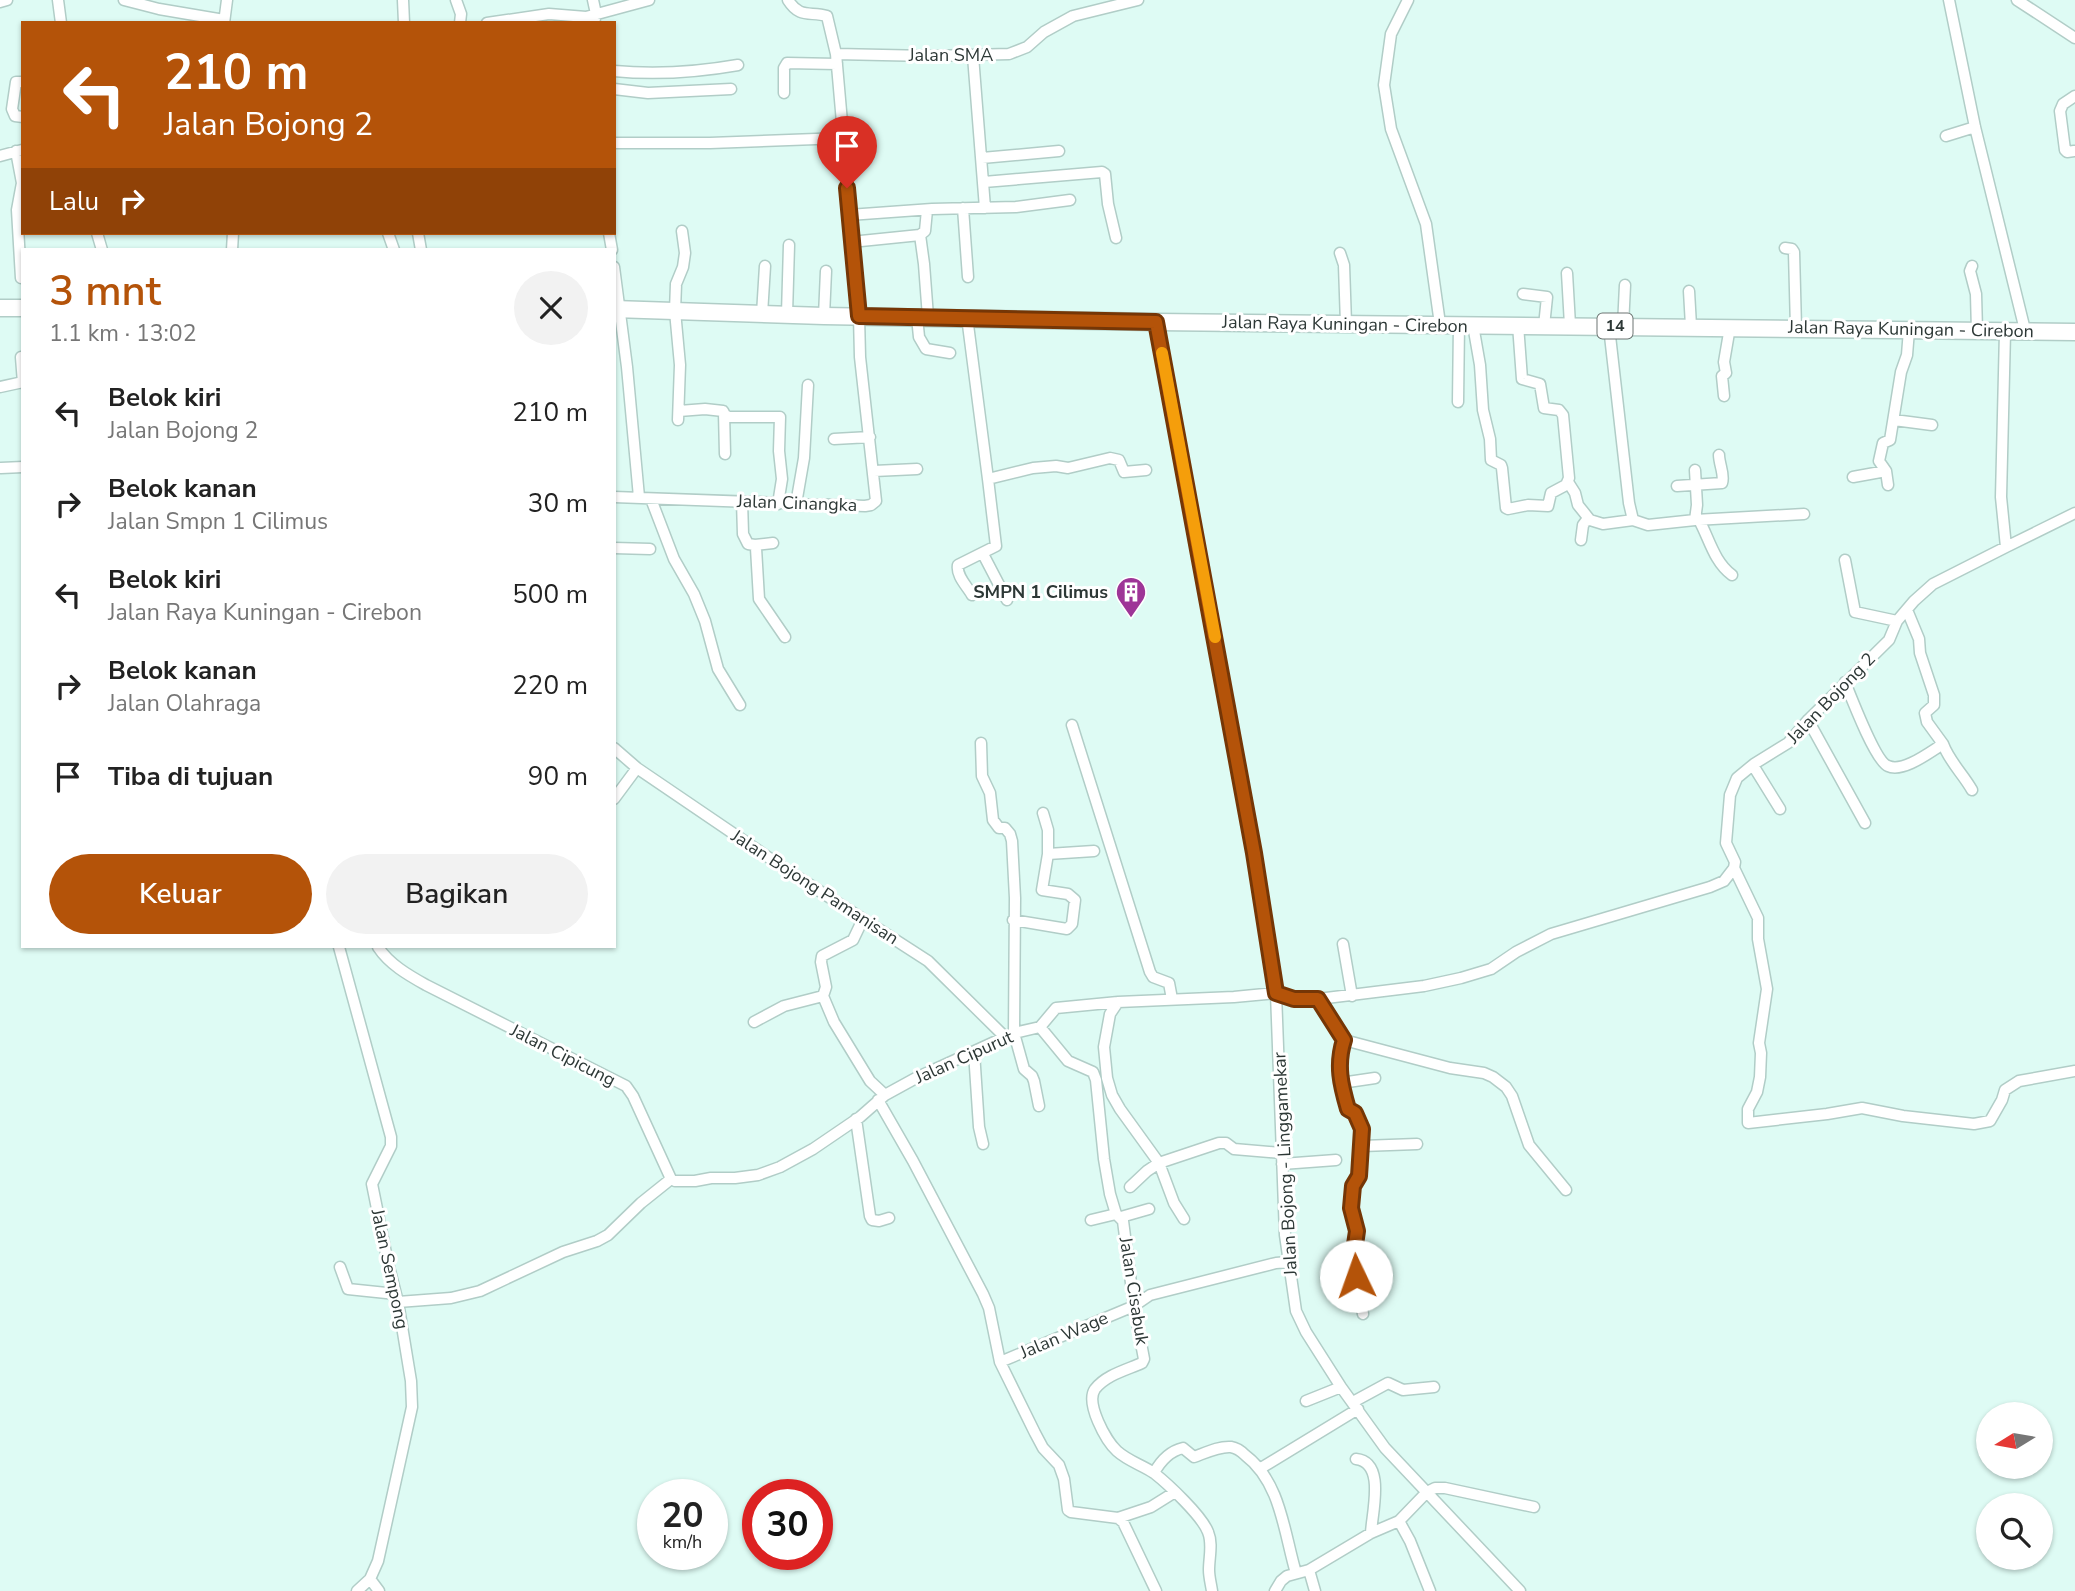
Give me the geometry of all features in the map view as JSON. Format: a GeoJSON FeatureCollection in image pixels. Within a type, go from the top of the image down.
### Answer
{"type":"FeatureCollection","features":[{"type":"Feature","properties":{"kind":"highway"},"geometry":{"type":"LineString","coordinates":[[0,308],[21,309]]}},
{"type":"Feature","properties":{"kind":"highway","name":"Jalan Raya Kuningan - Cirebon"},"geometry":{"type":"LineString","coordinates":[[617,309],[1156,322],[2075,332]]}},
{"type":"Feature","properties":{"kind":"street"},"geometry":{"type":"LineString","coordinates":[[0,2],[8,0]]}},
{"type":"Feature","properties":{"kind":"street"},"geometry":{"type":"LineString","coordinates":[[58,0],[61,21]]}},
{"type":"Feature","properties":{"kind":"street"},"geometry":{"type":"LineString","coordinates":[[124,0],[219,21]]}},
{"type":"Feature","properties":{"kind":"street"},"geometry":{"type":"LineString","coordinates":[[224,21],[227,0]]}},
{"type":"Feature","properties":{"kind":"street"},"geometry":{"type":"LineString","coordinates":[[403,0],[404,21]]}},
{"type":"Feature","properties":{"kind":"street"},"geometry":{"type":"LineString","coordinates":[[456,0],[461,14],[460,21]]}},
{"type":"Feature","properties":{"kind":"street"},"geometry":{"type":"LineString","coordinates":[[593,0],[595,19]]}},
{"type":"Feature","properties":{"kind":"street"},"geometry":{"type":"LineString","coordinates":[[502,21],[549,14],[595,19],[649,0]]}},
{"type":"Feature","properties":{"kind":"street","name":"Jalan Cinangka"},"geometry":{"type":"LineString","coordinates":[[616,496],[778,504],[871,505],[876,500],[860,357],[859,316],[836,59],[827,16],[802,13],[795,10],[788,0]]}},
{"type":"Feature","properties":{"kind":"street","name":"Jalan SMA"},"geometry":{"type":"LineString","coordinates":[[784,93],[784,68],[787,63],[1009,54],[1027,47],[1044,32],[1073,16],[1138,0]]}},
{"type":"Feature","properties":{"kind":"street"},"geometry":{"type":"LineString","coordinates":[[1408,0],[1391,34],[1384,85],[1391,129],[1426,224],[1440,324]]}},
{"type":"Feature","properties":{"kind":"street"},"geometry":{"type":"LineString","coordinates":[[1949,0],[1975,127],[2025,330]]}},
{"type":"Feature","properties":{"kind":"street"},"geometry":{"type":"LineString","coordinates":[[2017,0],[2075,38]]}},
{"type":"Feature","properties":{"kind":"street"},"geometry":{"type":"LineString","coordinates":[[973,56],[985,208]]}},
{"type":"Feature","properties":{"kind":"street"},"geometry":{"type":"LineString","coordinates":[[616,71],[675,72],[738,65]]}},
{"type":"Feature","properties":{"kind":"street"},"geometry":{"type":"LineString","coordinates":[[21,82],[16,82],[12,109],[15,116],[21,117]]}},
{"type":"Feature","properties":{"kind":"street"},"geometry":{"type":"LineString","coordinates":[[616,89],[648,93],[731,89]]}},
{"type":"Feature","properties":{"kind":"street"},"geometry":{"type":"LineString","coordinates":[[2074,150],[2065,150],[2060,111],[2063,104],[2075,96]]}},
{"type":"Feature","properties":{"kind":"street"},"geometry":{"type":"LineString","coordinates":[[1946,136],[1975,127]]}},
{"type":"Feature","properties":{"kind":"street"},"geometry":{"type":"LineString","coordinates":[[616,143],[843,138]]}},
{"type":"Feature","properties":{"kind":"street"},"geometry":{"type":"LineString","coordinates":[[0,156],[20,150]]}},
{"type":"Feature","properties":{"kind":"street"},"geometry":{"type":"LineString","coordinates":[[982,158],[1059,151]]}},
{"type":"Feature","properties":{"kind":"street"},"geometry":{"type":"LineString","coordinates":[[984,181],[1102,172],[1105,174],[1108,205],[1116,237]]}},
{"type":"Feature","properties":{"kind":"street"},"geometry":{"type":"LineString","coordinates":[[21,187],[17,205],[21,278]]}},
{"type":"Feature","properties":{"kind":"street"},"geometry":{"type":"LineString","coordinates":[[849,215],[1016,207],[1070,200]]}},
{"type":"Feature","properties":{"kind":"street"},"geometry":{"type":"LineString","coordinates":[[963,208],[968,277]]}},
{"type":"Feature","properties":{"kind":"street"},"geometry":{"type":"LineString","coordinates":[[851,242],[920,235],[925,231],[927,210]]}},
{"type":"Feature","properties":{"kind":"street"},"geometry":{"type":"LineString","coordinates":[[682,231],[685,253],[676,284],[675,311],[680,365],[678,415],[705,409],[723,411],[729,417],[780,417],[782,479],[778,504]]}},
{"type":"Feature","properties":{"kind":"street"},"geometry":{"type":"LineString","coordinates":[[920,235],[925,264],[919,337],[926,349],[950,353]]}},
{"type":"Feature","properties":{"kind":"street"},"geometry":{"type":"LineString","coordinates":[[787,314],[789,245]]}},
{"type":"Feature","properties":{"kind":"street"},"geometry":{"type":"LineString","coordinates":[[1785,248],[1791,248],[1794,252],[1796,328]]}},
{"type":"Feature","properties":{"kind":"street"},"geometry":{"type":"LineString","coordinates":[[1340,253],[1344,265],[1346,324]]}},
{"type":"Feature","properties":{"kind":"street"},"geometry":{"type":"LineString","coordinates":[[762,314],[765,266]]}},
{"type":"Feature","properties":{"kind":"street"},"geometry":{"type":"LineString","coordinates":[[1972,266],[1970,271],[1976,295],[1977,331]]}},
{"type":"Feature","properties":{"kind":"street"},"geometry":{"type":"LineString","coordinates":[[824,316],[826,271]]}},
{"type":"Feature","properties":{"kind":"street"},"geometry":{"type":"LineString","coordinates":[[1567,273],[1570,325]]}},
{"type":"Feature","properties":{"kind":"street"},"geometry":{"type":"LineString","coordinates":[[1625,285],[1616,326],[1629,503],[1633,520]]}},
{"type":"Feature","properties":{"kind":"street"},"geometry":{"type":"LineString","coordinates":[[1689,291],[1691,326]]}},
{"type":"Feature","properties":{"kind":"street"},"geometry":{"type":"LineString","coordinates":[[1523,294],[1547,297],[1544,326]]}},
{"type":"Feature","properties":{"kind":"street"},"geometry":{"type":"LineString","coordinates":[[617,309],[627,367],[639,497]]}},
{"type":"Feature","properties":{"kind":"street"},"geometry":{"type":"LineString","coordinates":[[967,317],[997,543],[995,548],[957,567],[957,572],[972,595]]}},
{"type":"Feature","properties":{"kind":"street","name":"Jalan Bojong - Linggamekar"},"geometry":{"type":"LineString","coordinates":[[1156,322],[1254,852],[1276,993],[1281,1153],[1288,1262],[1298,1316],[1341,1387],[1385,1448],[1520,1591]]}},
{"type":"Feature","properties":{"kind":"street"},"geometry":{"type":"LineString","coordinates":[[1458,402],[1466,325]]}},
{"type":"Feature","properties":{"kind":"street"},"geometry":{"type":"LineString","coordinates":[[1466,325],[1480,365],[1483,410],[1490,439],[1491,460],[1502,468],[1506,508],[1548,506],[1551,494],[1568,482]]}},
{"type":"Feature","properties":{"kind":"street"},"geometry":{"type":"LineString","coordinates":[[1518,325],[1522,379],[1540,384],[1544,408],[1559,410],[1563,415],[1568,482],[1578,505],[1590,520],[1603,524],[1633,520],[1648,525],[1804,514]]}},
{"type":"Feature","properties":{"kind":"street"},"geometry":{"type":"LineString","coordinates":[[1724,396],[1722,376],[1726,373],[1724,362],[1730,327]]}},
{"type":"Feature","properties":{"kind":"street"},"geometry":{"type":"LineString","coordinates":[[1888,485],[1886,471],[1879,461],[1883,443],[1890,440],[1901,372],[1907,355],[1909,330]]}},
{"type":"Feature","properties":{"kind":"street"},"geometry":{"type":"LineString","coordinates":[[2005,332],[2001,498],[2006,547]]}},
{"type":"Feature","properties":{"kind":"street"},"geometry":{"type":"LineString","coordinates":[[0,387],[21,383]]}},
{"type":"Feature","properties":{"kind":"street"},"geometry":{"type":"LineString","coordinates":[[796,504],[804,458],[808,385]]}},
{"type":"Feature","properties":{"kind":"street"},"geometry":{"type":"LineString","coordinates":[[723,411],[725,454]]}},
{"type":"Feature","properties":{"kind":"street"},"geometry":{"type":"LineString","coordinates":[[1894,419],[1932,425]]}},
{"type":"Feature","properties":{"kind":"street"},"geometry":{"type":"LineString","coordinates":[[834,439],[870,437]]}},
{"type":"Feature","properties":{"kind":"street"},"geometry":{"type":"LineString","coordinates":[[1677,486],[1722,483],[1724,478],[1718,454]]}},
{"type":"Feature","properties":{"kind":"street"},"geometry":{"type":"LineString","coordinates":[[988,479],[1033,468],[1072,468],[1110,458],[1119,460],[1124,472],[1146,470]]}},
{"type":"Feature","properties":{"kind":"street"},"geometry":{"type":"LineString","coordinates":[[1,468],[21,467]]}},
{"type":"Feature","properties":{"kind":"street"},"geometry":{"type":"LineString","coordinates":[[874,471],[917,469]]}},
{"type":"Feature","properties":{"kind":"street"},"geometry":{"type":"LineString","coordinates":[[1695,470],[1697,520],[1718,560],[1732,575]]}},
{"type":"Feature","properties":{"kind":"street"},"geometry":{"type":"LineString","coordinates":[[1853,477],[1886,471]]}},
{"type":"Feature","properties":{"kind":"street"},"geometry":{"type":"LineString","coordinates":[[651,499],[674,559],[694,594],[705,621],[718,669],[740,705]]}},
{"type":"Feature","properties":{"kind":"street"},"geometry":{"type":"LineString","coordinates":[[742,501],[743,538],[748,544],[773,543]]}},
{"type":"Feature","properties":{"kind":"street","name":"Jalan Bojong 2"},"geometry":{"type":"LineString","coordinates":[[2075,513],[1933,584],[1897,621],[1889,640],[1782,748],[1754,764],[1737,778],[1731,794],[1726,843],[1735,862],[1734,869],[1758,918],[1758,939],[1767,989],[1759,1044],[1760,1077],[1757,1092],[1748,1109],[1748,1123],[1862,1108],[1903,1116],[1974,1124],[1990,1121],[2005,1090],[2019,1081],[2075,1071]]}},
{"type":"Feature","properties":{"kind":"street"},"geometry":{"type":"LineString","coordinates":[[1581,540],[1583,525],[1590,520]]}},
{"type":"Feature","properties":{"kind":"street"},"geometry":{"type":"LineString","coordinates":[[755,545],[760,598],[785,637]]}},
{"type":"Feature","properties":{"kind":"street"},"geometry":{"type":"LineString","coordinates":[[616,548],[650,549]]}},
{"type":"Feature","properties":{"kind":"street"},"geometry":{"type":"LineString","coordinates":[[982,554],[1007,600]]}},
{"type":"Feature","properties":{"kind":"street"},"geometry":{"type":"LineString","coordinates":[[1845,560],[1856,612],[1897,621]]}},
{"type":"Feature","properties":{"kind":"street"},"geometry":{"type":"LineString","coordinates":[[1907,610],[1919,639],[1920,653],[1934,695],[1934,705],[1925,713],[1927,722],[1972,790]]}},
{"type":"Feature","properties":{"kind":"street"},"geometry":{"type":"LineString","coordinates":[[1845,682],[1864,728],[1883,764],[1891,768],[1903,765],[1922,758],[1943,744]]}},
{"type":"Feature","properties":{"kind":"street"},"geometry":{"type":"LineString","coordinates":[[1808,720],[1865,823]]}},
{"type":"Feature","properties":{"kind":"street"},"geometry":{"type":"LineString","coordinates":[[1072,725],[1150,972],[1153,977],[1169,983],[1172,999]]}},
{"type":"Feature","properties":{"kind":"street"},"geometry":{"type":"LineString","coordinates":[[981,743],[982,771],[990,793],[993,820],[999,828],[1005,828],[1013,841],[1015,898],[1009,1035],[1024,1069],[1032,1076],[1039,1107]]}},
{"type":"Feature","properties":{"kind":"street","name":"Jalan Bojong Pamanisan"},"geometry":{"type":"LineString","coordinates":[[616,750],[637,768],[928,961],[1009,1035]]}},
{"type":"Feature","properties":{"kind":"street"},"geometry":{"type":"LineString","coordinates":[[1754,764],[1780,808]]}},
{"type":"Feature","properties":{"kind":"street"},"geometry":{"type":"LineString","coordinates":[[616,796],[637,768]]}},
{"type":"Feature","properties":{"kind":"street"},"geometry":{"type":"LineString","coordinates":[[1013,920],[1067,929],[1072,924],[1075,900],[1068,894],[1042,890],[1048,854],[1048,830],[1043,813]]}},
{"type":"Feature","properties":{"kind":"street"},"geometry":{"type":"LineString","coordinates":[[1048,854],[1094,850]]}},
{"type":"Feature","properties":{"kind":"street"},"geometry":{"type":"LineString","coordinates":[[1276,993],[1294,999],[1318,999],[1424,986],[1461,978],[1491,969],[1516,952],[1556,933],[1710,887],[1724,881],[1734,869]]}},
{"type":"Feature","properties":{"kind":"street"},"geometry":{"type":"LineString","coordinates":[[754,1022],[784,1006],[823,996],[826,987],[822,956],[853,940],[863,919]]}},
{"type":"Feature","properties":{"kind":"street"},"geometry":{"type":"LineString","coordinates":[[1343,944],[1352,996]]}},
{"type":"Feature","properties":{"kind":"street","name":"Jalan Sempong"},"geometry":{"type":"LineString","coordinates":[[340,948],[389,1122],[391,1146],[372,1184],[397,1298],[411,1381],[412,1407],[378,1561],[370,1579]]}},
{"type":"Feature","properties":{"kind":"street","name":"Jalan Cipicung"},"geometry":{"type":"LineString","coordinates":[[379,948],[383,956],[403,972],[426,985],[626,1086],[634,1096],[671,1180]]}},
{"type":"Feature","properties":{"kind":"street","name":"Jalan Cipurut"},"geometry":{"type":"LineString","coordinates":[[671,1180],[695,1181],[758,1175],[780,1167],[813,1149],[881,1098],[916,1078],[1009,1035],[1040,1027],[1056,1008],[1276,993]]}},
{"type":"Feature","properties":{"kind":"street","name":"Jalan Wage"},"geometry":{"type":"LineString","coordinates":[[823,996],[834,1022],[881,1098],[983,1294],[989,1308],[1000,1362],[1035,1433],[1059,1465],[1064,1479],[1068,1510],[1118,1518]]}},
{"type":"Feature","properties":{"kind":"street"},"geometry":{"type":"LineString","coordinates":[[1318,999],[1344,1040],[1450,1068],[1485,1073],[1506,1087],[1512,1096],[1529,1146],[1566,1190]]}},
{"type":"Feature","properties":{"kind":"street"},"geometry":{"type":"LineString","coordinates":[[1118,1002],[1110,1013],[1104,1047],[1107,1078],[1112,1095],[1159,1163],[1174,1203],[1184,1219]]}},
{"type":"Feature","properties":{"kind":"street","name":"Jalan Cisabuk"},"geometry":{"type":"LineString","coordinates":[[1040,1027],[1068,1061],[1093,1072],[1096,1080],[1104,1159],[1119,1216],[1144,1361],[1110,1376],[1094,1390],[1092,1399],[1108,1441],[1128,1460],[1154,1473],[1175,1492],[1208,1532],[1212,1591]]}},
{"type":"Feature","properties":{"kind":"street"},"geometry":{"type":"LineString","coordinates":[[1344,1040],[1339,1056],[1341,1083],[1348,1109],[1355,1113],[1361,1125],[1359,1176],[1353,1186],[1351,1208],[1357,1231],[1353,1258],[1363,1314]]}},
{"type":"Feature","properties":{"kind":"street"},"geometry":{"type":"LineString","coordinates":[[974,1052],[979,1127],[983,1144]]}},
{"type":"Feature","properties":{"kind":"street"},"geometry":{"type":"LineString","coordinates":[[1341,1083],[1375,1078]]}},
{"type":"Feature","properties":{"kind":"street"},"geometry":{"type":"LineString","coordinates":[[856,1119],[870,1216],[872,1220],[879,1221],[889,1218]]}},
{"type":"Feature","properties":{"kind":"street"},"geometry":{"type":"LineString","coordinates":[[1130,1187],[1159,1163],[1219,1143],[1226,1143],[1234,1149],[1281,1153]]}},
{"type":"Feature","properties":{"kind":"street"},"geometry":{"type":"LineString","coordinates":[[1362,1146],[1417,1144]]}},
{"type":"Feature","properties":{"kind":"street"},"geometry":{"type":"LineString","coordinates":[[1282,1164],[1336,1160]]}},
{"type":"Feature","properties":{"kind":"street"},"geometry":{"type":"LineString","coordinates":[[340,1267],[348,1289],[397,1298],[451,1298],[480,1291],[563,1252],[603,1239],[641,1203],[671,1180]]}},
{"type":"Feature","properties":{"kind":"street"},"geometry":{"type":"LineString","coordinates":[[1091,1220],[1149,1209]]}},
{"type":"Feature","properties":{"kind":"street","name":"Jalan Wage"},"geometry":{"type":"LineString","coordinates":[[1000,1362],[1134,1306],[1150,1295],[1288,1262]]}},
{"type":"Feature","properties":{"kind":"street"},"geometry":{"type":"LineString","coordinates":[[1261,1468],[1388,1383],[1403,1390],[1434,1387]]}},
{"type":"Feature","properties":{"kind":"street"},"geometry":{"type":"LineString","coordinates":[[1306,1401],[1341,1387]]}},
{"type":"Feature","properties":{"kind":"street"},"geometry":{"type":"LineString","coordinates":[[1154,1473],[1168,1456],[1183,1448],[1194,1457],[1218,1449],[1233,1447],[1238,1450],[1261,1468],[1282,1514],[1296,1573]]}},
{"type":"Feature","properties":{"kind":"street"},"geometry":{"type":"LineString","coordinates":[[1356,1459],[1370,1465],[1375,1480],[1371,1533]]}},
{"type":"Feature","properties":{"kind":"street"},"geometry":{"type":"LineString","coordinates":[[1275,1591],[1283,1579],[1309,1570],[1371,1533],[1399,1521],[1427,1492],[1440,1487],[1534,1507]]}},
{"type":"Feature","properties":{"kind":"street"},"geometry":{"type":"LineString","coordinates":[[1156,1591],[1128,1529],[1118,1518],[1151,1507],[1175,1492]]}},
{"type":"Feature","properties":{"kind":"street"},"geometry":{"type":"LineString","coordinates":[[1399,1521],[1430,1591]]}},
{"type":"Feature","properties":{"kind":"street"},"geometry":{"type":"LineString","coordinates":[[1309,1570],[1315,1591]]}},
{"type":"Feature","properties":{"kind":"street"},"geometry":{"type":"LineString","coordinates":[[356,1591],[370,1579],[379,1591]]}},
{"type":"Feature","properties":{"kind":"slow traffic"},"geometry":{"type":"LineString","coordinates":[[1162,353],[1215,637]]}},
{"type":"Feature","properties":{"kind":"place","name":"SMPN 1 Cilimus"},"geometry":{"type":"Point","coordinates":[1131,619]}},
{"type":"Feature","properties":{"kind":"route"},"geometry":{"type":"LineString","coordinates":[[847,188],[859,316],[1156,322],[1254,853],[1276,993],[1294,999],[1318,999],[1344,1040],[1339,1056],[1341,1083],[1348,1109],[1355,1113],[1362,1129],[1359,1176],[1353,1186],[1351,1208],[1357,1231],[1353,1258],[1356,1276]]}}]}
